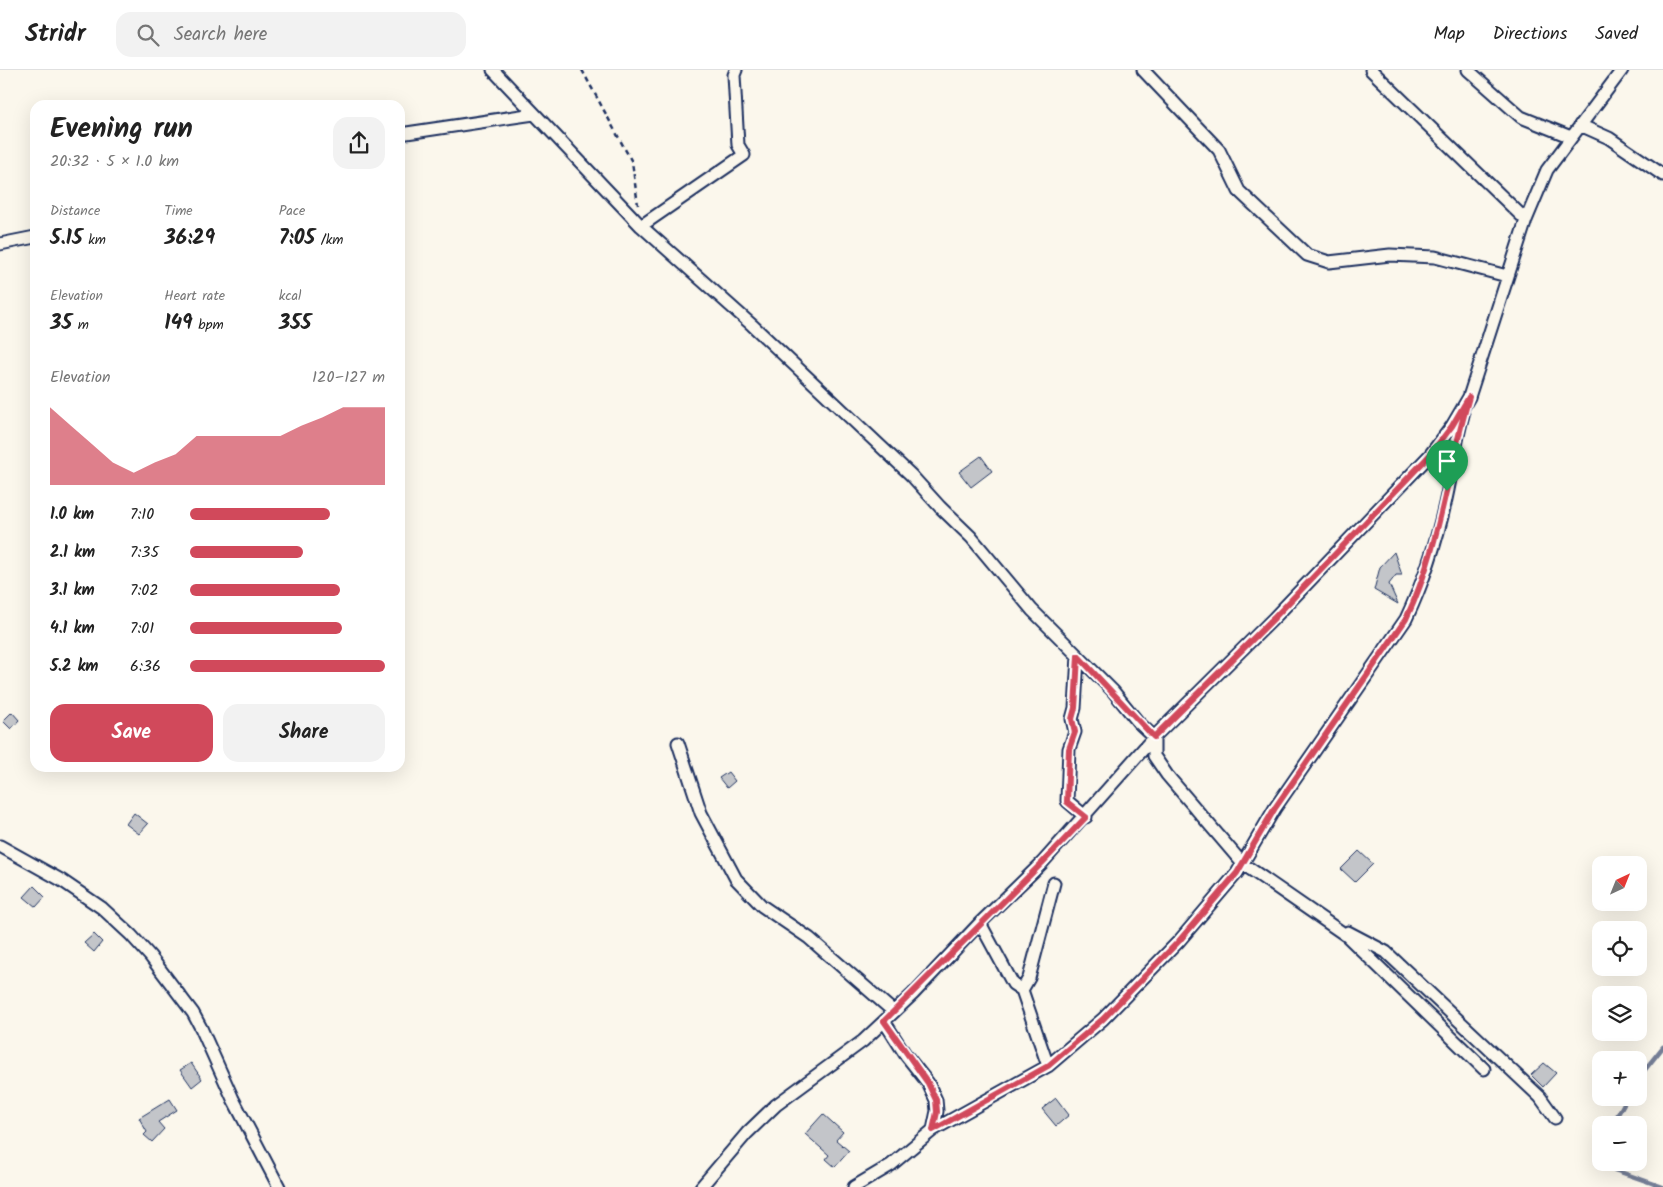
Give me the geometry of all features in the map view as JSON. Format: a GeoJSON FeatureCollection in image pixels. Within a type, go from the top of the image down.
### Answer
{"type":"FeatureCollection","features":[{"type":"Feature","properties":{"kind":"street"},"geometry":{"type":"LineString","coordinates":[[493,70],[641,226],[752,325],[896,459],[940,507],[972,537],[1032,610],[1154,737],[1154,756],[1167,775],[1243,864],[1347,936],[1484,1069]]}},
{"type":"Feature","properties":{"kind":"street"},"geometry":{"type":"LineString","coordinates":[[641,226],[744,155],[738,145],[734,75],[736,70]]}},
{"type":"Feature","properties":{"kind":"street"},"geometry":{"type":"LineString","coordinates":[[1143,70],[1219,150],[1239,191],[1306,255],[1329,262],[1390,255],[1435,257],[1507,276]]}},
{"type":"Feature","properties":{"kind":"street"},"geometry":{"type":"LineString","coordinates":[[1371,70],[1526,220]]}},
{"type":"Feature","properties":{"kind":"street"},"geometry":{"type":"LineString","coordinates":[[1468,70],[1521,116],[1571,137]]}},
{"type":"Feature","properties":{"kind":"street"},"geometry":{"type":"LineString","coordinates":[[854,1187],[873,1183],[891,1165],[933,1130],[1048,1066],[1103,1019],[1179,941],[1243,864],[1275,808],[1406,619],[1419,592],[1447,491],[1455,444],[1526,220],[1547,170],[1622,70]]}},
{"type":"Feature","properties":{"kind":"street"},"geometry":{"type":"LineString","coordinates":[[405,133],[534,114]]}},
{"type":"Feature","properties":{"kind":"street"},"geometry":{"type":"LineString","coordinates":[[1580,125],[1609,138],[1663,175]]}},
{"type":"Feature","properties":{"kind":"street"},"geometry":{"type":"LineString","coordinates":[[0,244],[30,238]]}},
{"type":"Feature","properties":{"kind":"street"},"geometry":{"type":"LineString","coordinates":[[700,1187],[747,1133],[776,1105],[863,1040],[894,1012],[980,923],[1042,863],[1086,817],[1154,737],[1274,618],[1430,455],[1452,426],[1469,397]]}},
{"type":"Feature","properties":{"kind":"street"},"geometry":{"type":"LineString","coordinates":[[1078,656],[1075,708],[1072,719],[1075,732],[1069,749],[1067,802],[1086,817]]}},
{"type":"Feature","properties":{"kind":"street"},"geometry":{"type":"LineString","coordinates":[[678,743],[701,813],[736,879],[762,906],[809,938],[894,1012]]}},
{"type":"Feature","properties":{"kind":"street"},"geometry":{"type":"LineString","coordinates":[[0,846],[61,880],[102,908],[131,934],[150,956],[193,1013],[233,1099],[279,1187]]}},
{"type":"Feature","properties":{"kind":"street"},"geometry":{"type":"LineString","coordinates":[[1022,990],[1029,978],[1054,883]]}},
{"type":"Feature","properties":{"kind":"street"},"geometry":{"type":"LineString","coordinates":[[1320,918],[1386,952],[1540,1097],[1555,1118]]}},
{"type":"Feature","properties":{"kind":"street"},"geometry":{"type":"LineString","coordinates":[[980,923],[1013,984],[1022,990],[1048,1066]]}},
{"type":"Feature","properties":{"kind":"street"},"geometry":{"type":"LineString","coordinates":[[884,1021],[928,1083],[936,1100],[937,1112],[933,1130]]}},
{"type":"Feature","properties":{"kind":"path"},"geometry":{"type":"LineString","coordinates":[[582,70],[632,162],[641,226]]}},
{"type":"Feature","properties":{"kind":"building"},"geometry":{"type":"Polygon","coordinates":[[[981,456],[992,471],[971,487],[959,472],[981,456]]]}},
{"type":"Feature","properties":{"kind":"building"},"geometry":{"type":"Polygon","coordinates":[[[1394,552],[1402,575],[1396,575],[1389,584],[1398,604],[1374,590],[1380,567],[1394,552]]]}},
{"type":"Feature","properties":{"kind":"building"},"geometry":{"type":"Polygon","coordinates":[[[12,712],[19,720],[11,729],[3,721],[12,712]]]}},
{"type":"Feature","properties":{"kind":"building"},"geometry":{"type":"Polygon","coordinates":[[[728,772],[735,781],[727,788],[719,778],[728,772]]]}},
{"type":"Feature","properties":{"kind":"building"},"geometry":{"type":"Polygon","coordinates":[[[134,813],[148,824],[139,834],[126,824],[134,813]]]}},
{"type":"Feature","properties":{"kind":"building"},"geometry":{"type":"Polygon","coordinates":[[[1359,851],[1373,864],[1355,882],[1341,869],[1359,851]]]}},
{"type":"Feature","properties":{"kind":"building"},"geometry":{"type":"Polygon","coordinates":[[[34,886],[45,897],[36,907],[24,897],[34,886]]]}},
{"type":"Feature","properties":{"kind":"building"},"geometry":{"type":"Polygon","coordinates":[[[94,934],[102,942],[94,952],[84,943],[94,934]]]}},
{"type":"Feature","properties":{"kind":"building"},"geometry":{"type":"Polygon","coordinates":[[[191,1063],[202,1079],[192,1087],[180,1070],[191,1063]]]}},
{"type":"Feature","properties":{"kind":"building"},"geometry":{"type":"Polygon","coordinates":[[[1544,1063],[1556,1073],[1543,1087],[1531,1075],[1544,1063]]]}},
{"type":"Feature","properties":{"kind":"building"},"geometry":{"type":"Polygon","coordinates":[[[1056,1098],[1069,1115],[1056,1126],[1042,1109],[1056,1098]]]}},
{"type":"Feature","properties":{"kind":"building"},"geometry":{"type":"Polygon","coordinates":[[[170,1099],[177,1110],[158,1122],[164,1129],[152,1142],[144,1135],[147,1132],[139,1118],[170,1099]]]}},
{"type":"Feature","properties":{"kind":"building"},"geometry":{"type":"Polygon","coordinates":[[[823,1114],[843,1132],[836,1140],[849,1151],[835,1167],[826,1159],[829,1155],[805,1134],[823,1114]]]}},
{"type":"Feature","properties":{"kind":"waterway"},"geometry":{"type":"LineString","coordinates":[[1647,1067],[1663,1047]]}},
{"type":"Feature","properties":{"kind":"waterway"},"geometry":{"type":"LineString","coordinates":[[1617,1116],[1623,1106]]}},
{"type":"Feature","properties":{"kind":"waterway"},"geometry":{"type":"LineString","coordinates":[[1617,1171],[1663,1187]]}},
{"type":"Feature","properties":{"kind":"route"},"geometry":{"type":"LineString","coordinates":[[1469,397],[1455,444],[1447,491],[1419,592],[1406,619],[1341,710],[1275,808],[1237,873],[1179,941],[1103,1019],[1048,1066],[933,1130],[937,1112],[936,1100],[928,1083],[905,1054],[884,1021],[913,994],[980,923],[1086,817],[1067,802],[1069,749],[1075,732],[1072,719],[1075,708],[1078,656],[1154,737],[1274,618],[1430,455],[1452,426],[1469,397]]}}]}
